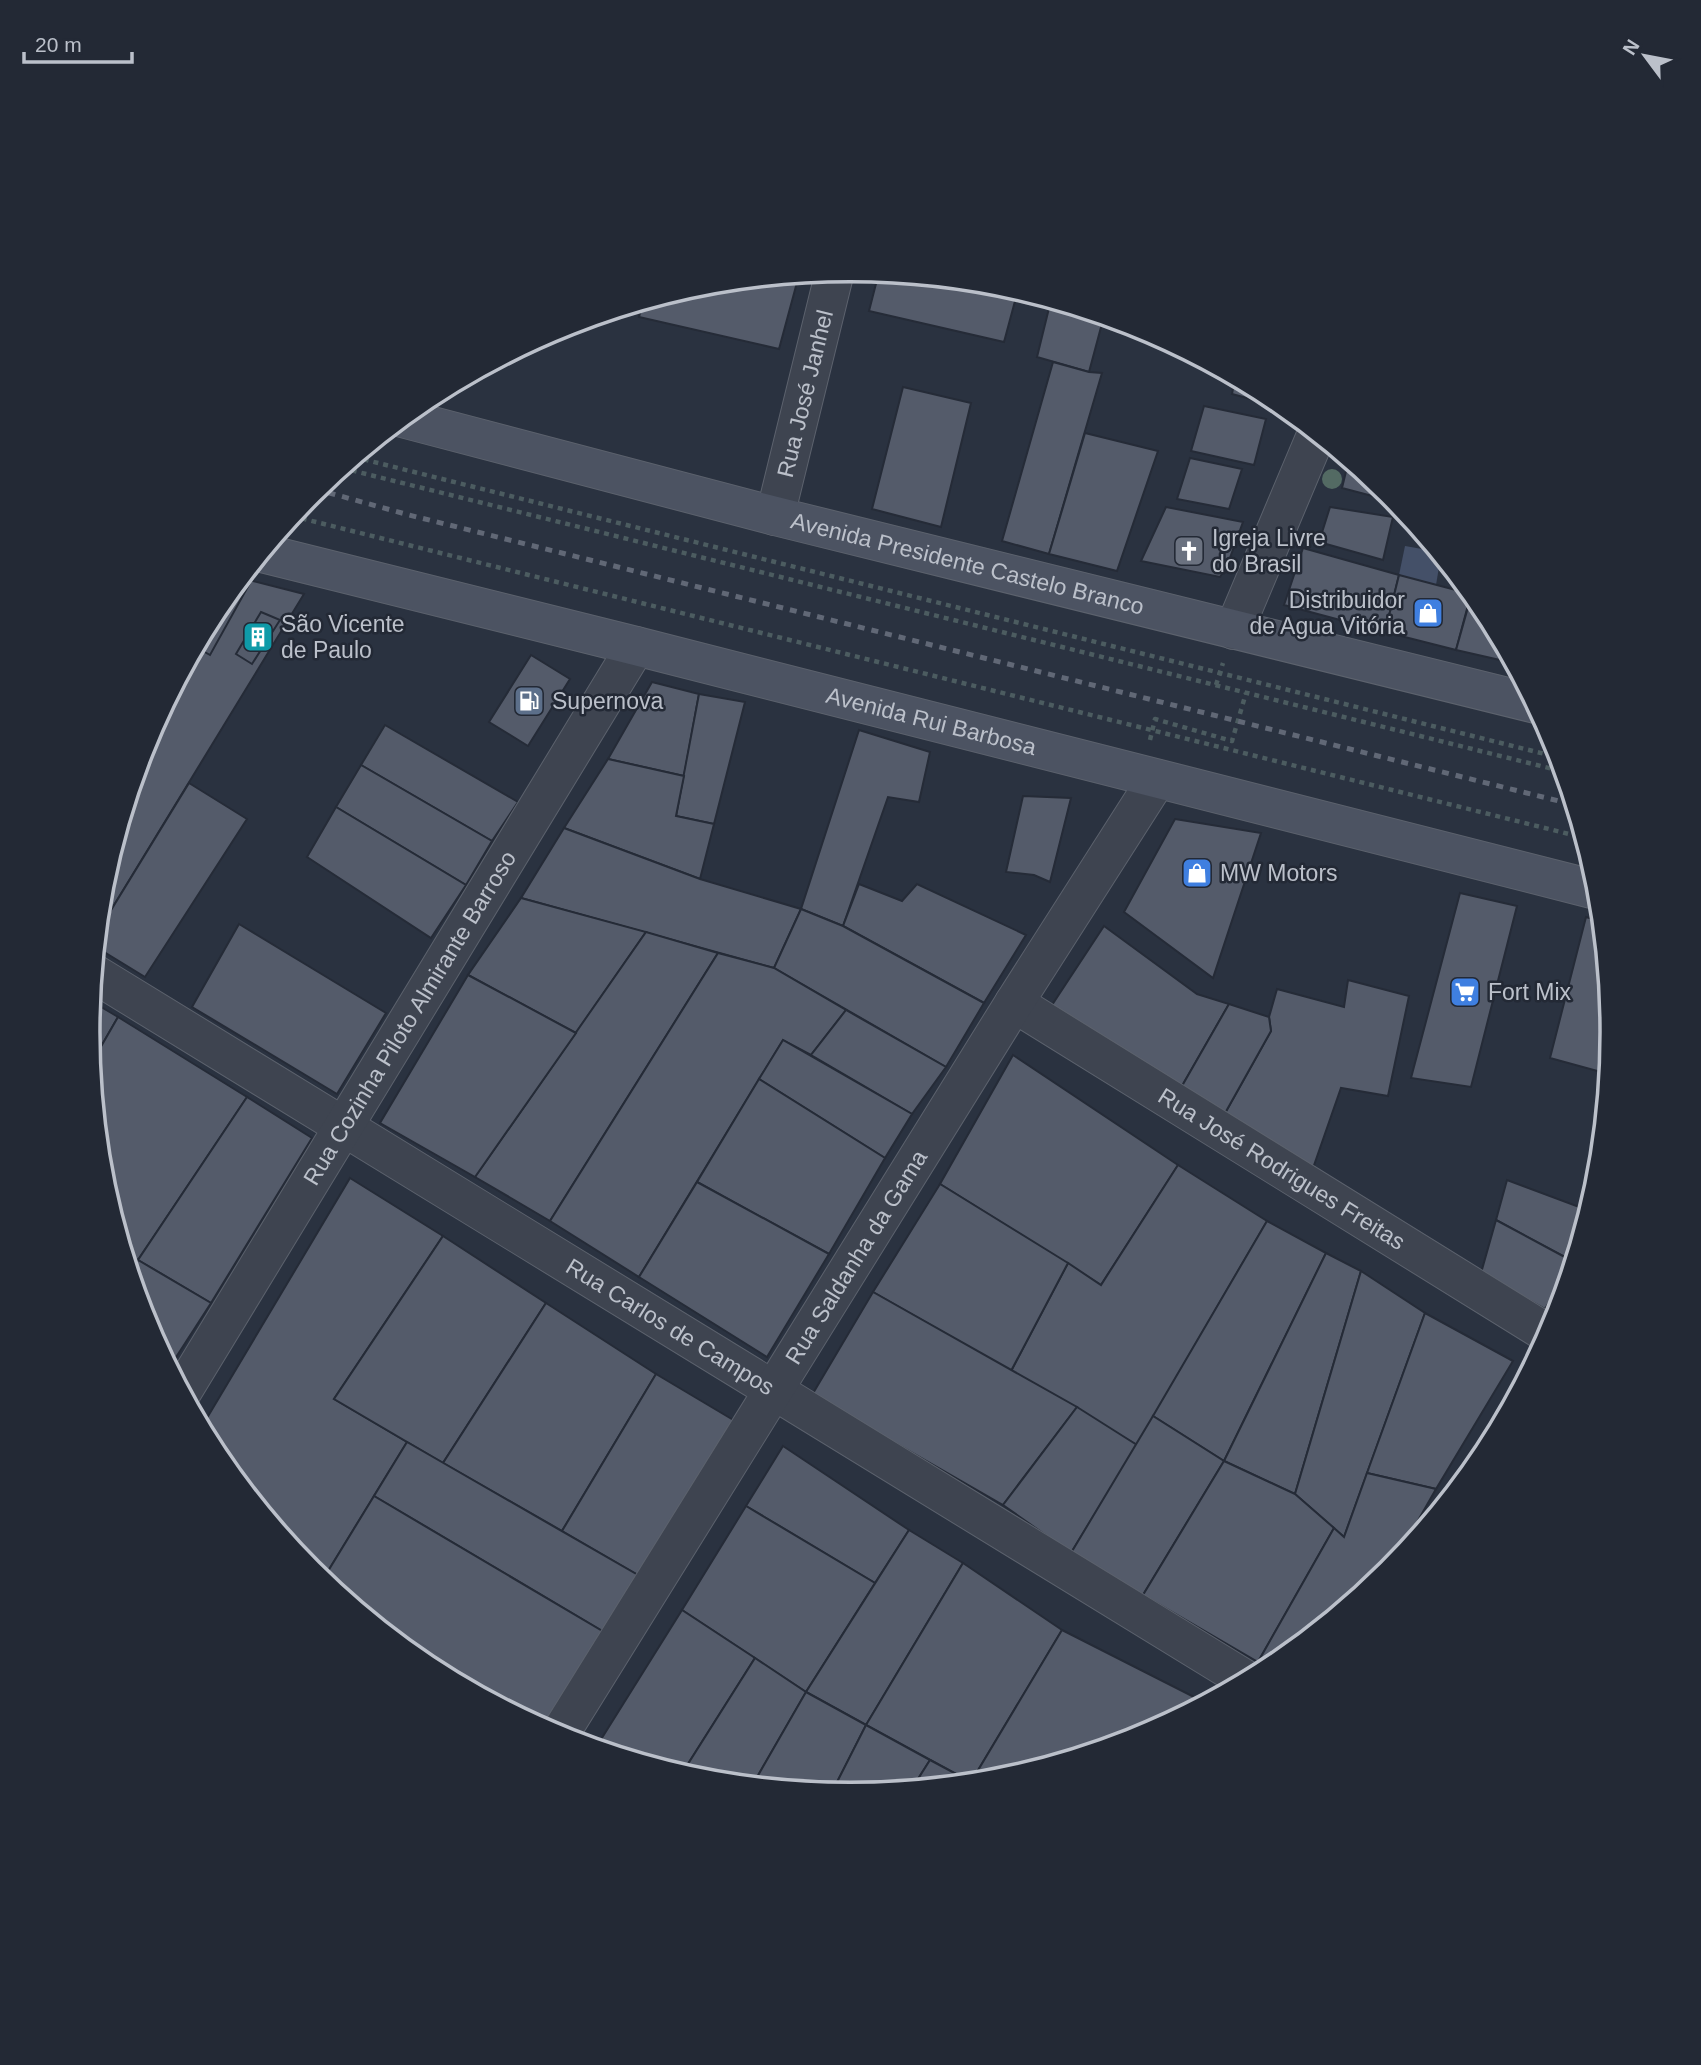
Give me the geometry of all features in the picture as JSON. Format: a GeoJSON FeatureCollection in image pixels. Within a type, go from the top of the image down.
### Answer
{"type":"FeatureCollection","features":[{"type":"Feature","properties":{"kind":"main road","name":"Avenida Presidente Castelo Branco"},"geometry":{"type":"LineString","coordinates":[[415,421],[775,516],[1525,701]]}},
{"type":"Feature","properties":{"kind":"main road","name":"Avenida Rui Barbosa"},"geometry":{"type":"LineString","coordinates":[[271,555],[1587,888]]}},
{"type":"Feature","properties":{"kind":"street","name":"Rua José Janhel"},"geometry":{"type":"LineString","coordinates":[[775,516],[832,282]]}},
{"type":"Feature","properties":{"kind":"street"},"geometry":{"type":"LineString","coordinates":[[1234,630],[1313,441]]}},
{"type":"Feature","properties":{"kind":"street","name":"Rua Cozinha Piloto Almirante Barroso"},"geometry":{"type":"LineString","coordinates":[[187,1384],[636,646]]}},
{"type":"Feature","properties":{"kind":"street","name":"Rua Saldanha da Gama"},"geometry":{"type":"LineString","coordinates":[[565,1727],[1014,1003],[1149,777]]}},
{"type":"Feature","properties":{"kind":"street","name":"Rua Carlos de Campos"},"geometry":{"type":"LineString","coordinates":[[102,978],[1239,1675]]}},
{"type":"Feature","properties":{"kind":"street","name":"Rua José Rodrigues Freitas"},"geometry":{"type":"LineString","coordinates":[[1014,1003],[1540,1329]]}},
{"type":"Feature","properties":{"kind":"path"},"geometry":{"type":"LineString","coordinates":[[365,460],[1548,755]]}},
{"type":"Feature","properties":{"kind":"path"},"geometry":{"type":"LineString","coordinates":[[352,471],[1553,769]]}},
{"type":"Feature","properties":{"kind":"path"},"geometry":{"type":"LineString","coordinates":[[304,519],[1575,836]]}},
{"type":"Feature","properties":{"kind":"path"},"geometry":{"type":"LineString","coordinates":[[1149,777],[1155,719],[1232,741],[1248,694],[1215,686],[1234,630]]}},
{"type":"Feature","properties":{"kind":"water"},"geometry":{"type":"Polygon","coordinates":[[[1405,546],[1425,550],[1439,567],[1436,585],[1399,575],[1405,546]]]}},
{"type":"Feature","properties":{"kind":"building"},"geometry":{"type":"Polygon","coordinates":[[[797,283],[779,349],[639,317],[640,312],[704,296],[797,283]]]}},
{"type":"Feature","properties":{"kind":"building"},"geometry":{"type":"Polygon","coordinates":[[[876,283],[948,288],[1015,300],[1004,342],[869,311],[876,283]]]}},
{"type":"Feature","properties":{"kind":"building"},"geometry":{"type":"Polygon","coordinates":[[[1049,308],[1101,325],[1089,372],[1037,357],[1049,308]]]}},
{"type":"Feature","properties":{"kind":"building"},"geometry":{"type":"Polygon","coordinates":[[[1053,362],[1102,373],[1049,554],[1002,541],[1053,362]]]}},
{"type":"Feature","properties":{"kind":"building"},"geometry":{"type":"Polygon","coordinates":[[[903,387],[971,403],[941,527],[872,509],[903,387]]]}},
{"type":"Feature","properties":{"kind":"building"},"geometry":{"type":"Polygon","coordinates":[[[1233,387],[1256,401],[1232,394],[1233,387]]]}},
{"type":"Feature","properties":{"kind":"building"},"geometry":{"type":"Polygon","coordinates":[[[1204,406],[1266,419],[1254,465],[1191,451],[1204,406]]]}},
{"type":"Feature","properties":{"kind":"building"},"geometry":{"type":"Polygon","coordinates":[[[1085,433],[1158,451],[1117,571],[1049,554],[1085,433]]]}},
{"type":"Feature","properties":{"kind":"building"},"geometry":{"type":"Polygon","coordinates":[[[1190,458],[1242,469],[1229,509],[1177,499],[1190,458]]]}},
{"type":"Feature","properties":{"kind":"building"},"geometry":{"type":"Polygon","coordinates":[[[1347,469],[1376,497],[1342,488],[1347,469]]]}},
{"type":"Feature","properties":{"kind":"building","name":"Igreja Livre do Brasil"},"geometry":{"type":"Polygon","coordinates":[[[1166,507],[1243,522],[1227,566],[1220,577],[1141,561],[1166,507]]]}},
{"type":"Feature","properties":{"kind":"building"},"geometry":{"type":"Polygon","coordinates":[[[1330,507],[1393,517],[1383,560],[1319,542],[1330,507]]]}},
{"type":"Feature","properties":{"kind":"building"},"geometry":{"type":"Polygon","coordinates":[[[1303,548],[1399,575],[1385,632],[1284,605],[1303,548]]]}},
{"type":"Feature","properties":{"kind":"building","name":"Distribuidor de Agua Vitória"},"geometry":{"type":"Polygon","coordinates":[[[1399,575],[1457,590],[1468,605],[1456,650],[1385,632],[1399,575]]]}},
{"type":"Feature","properties":{"kind":"building"},"geometry":{"type":"Polygon","coordinates":[[[251,581],[304,594],[110,912],[125,838],[140,791],[177,700],[200,657],[251,581]]]}},
{"type":"Feature","properties":{"kind":"building"},"geometry":{"type":"Polygon","coordinates":[[[251,581],[210,655],[204,651],[251,581]]]}},
{"type":"Feature","properties":{"kind":"building"},"geometry":{"type":"Polygon","coordinates":[[[1468,606],[1501,657],[1500,660],[1456,650],[1468,606]]]}},
{"type":"Feature","properties":{"kind":"building","name":"São Vicente de Paulo"},"geometry":{"type":"Polygon","coordinates":[[[261,612],[280,620],[252,664],[236,654],[261,612]]]}},
{"type":"Feature","properties":{"kind":"building","name":"Supernova"},"geometry":{"type":"Polygon","coordinates":[[[531,655],[570,679],[528,746],[489,722],[531,655]]]}},
{"type":"Feature","properties":{"kind":"building"},"geometry":{"type":"Polygon","coordinates":[[[652,682],[699,694],[684,776],[608,759],[652,682]]]}},
{"type":"Feature","properties":{"kind":"building"},"geometry":{"type":"Polygon","coordinates":[[[699,694],[745,702],[714,824],[676,816],[699,694]]]}},
{"type":"Feature","properties":{"kind":"building"},"geometry":{"type":"Polygon","coordinates":[[[385,725],[518,802],[492,841],[361,765],[385,725]]]}},
{"type":"Feature","properties":{"kind":"building"},"geometry":{"type":"Polygon","coordinates":[[[859,730],[930,752],[919,802],[888,797],[843,926],[801,909],[859,730]]]}},
{"type":"Feature","properties":{"kind":"building"},"geometry":{"type":"Polygon","coordinates":[[[608,759],[684,776],[676,816],[714,824],[700,879],[564,828],[608,759]]]}},
{"type":"Feature","properties":{"kind":"building"},"geometry":{"type":"Polygon","coordinates":[[[361,765],[492,841],[466,885],[336,807],[361,765]]]}},
{"type":"Feature","properties":{"kind":"building"},"geometry":{"type":"Polygon","coordinates":[[[189,783],[247,819],[145,977],[104,952],[110,912],[189,783]]]}},
{"type":"Feature","properties":{"kind":"building"},"geometry":{"type":"Polygon","coordinates":[[[1023,796],[1071,798],[1050,882],[1034,875],[1006,872],[1023,796]]]}},
{"type":"Feature","properties":{"kind":"building"},"geometry":{"type":"Polygon","coordinates":[[[336,807],[466,885],[431,938],[307,857],[336,807]]]}},
{"type":"Feature","properties":{"kind":"building","name":"MW Motors"},"geometry":{"type":"Polygon","coordinates":[[[1175,819],[1261,833],[1213,978],[1124,912],[1175,819]]]}},
{"type":"Feature","properties":{"kind":"building"},"geometry":{"type":"Polygon","coordinates":[[[564,828],[700,879],[801,909],[774,968],[521,898],[564,828]]]}},
{"type":"Feature","properties":{"kind":"building"},"geometry":{"type":"Polygon","coordinates":[[[859,884],[902,901],[917,884],[1026,935],[984,1003],[843,926],[859,884]]]}},
{"type":"Feature","properties":{"kind":"building","name":"Fort Mix"},"geometry":{"type":"Polygon","coordinates":[[[1460,893],[1517,906],[1471,1087],[1411,1078],[1460,893]]]}},
{"type":"Feature","properties":{"kind":"building"},"geometry":{"type":"Polygon","coordinates":[[[521,898],[646,932],[576,1033],[468,975],[521,898]]]}},
{"type":"Feature","properties":{"kind":"building"},"geometry":{"type":"Polygon","coordinates":[[[801,909],[843,926],[984,1003],[946,1067],[774,968],[801,909]]]}},
{"type":"Feature","properties":{"kind":"building"},"geometry":{"type":"Polygon","coordinates":[[[1586,917],[1592,919],[1600,983],[1600,1072],[1550,1058],[1586,917]]]}},
{"type":"Feature","properties":{"kind":"building"},"geometry":{"type":"Polygon","coordinates":[[[239,924],[386,1013],[337,1094],[192,1007],[239,924]]]}},
{"type":"Feature","properties":{"kind":"building"},"geometry":{"type":"Polygon","coordinates":[[[1104,926],[1197,994],[1229,1004],[1182,1086],[1052,1005],[1104,926]]]}},
{"type":"Feature","properties":{"kind":"building"},"geometry":{"type":"Polygon","coordinates":[[[646,932],[718,953],[550,1221],[475,1177],[646,932]]]}},
{"type":"Feature","properties":{"kind":"building"},"geometry":{"type":"Polygon","coordinates":[[[718,953],[774,968],[846,1010],[811,1055],[783,1040],[639,1277],[550,1221],[718,953]]]}},
{"type":"Feature","properties":{"kind":"building"},"geometry":{"type":"Polygon","coordinates":[[[468,975],[576,1033],[475,1177],[380,1123],[468,975]]]}},
{"type":"Feature","properties":{"kind":"building"},"geometry":{"type":"Polygon","coordinates":[[[1348,980],[1409,996],[1388,1096],[1341,1088],[1312,1171],[1224,1115],[1271,1031],[1269,1017],[1277,989],[1344,1007],[1348,980]]]}},
{"type":"Feature","properties":{"kind":"building"},"geometry":{"type":"Polygon","coordinates":[[[1229,1004],[1269,1017],[1271,1031],[1224,1115],[1182,1086],[1229,1004]]]}},
{"type":"Feature","properties":{"kind":"building"},"geometry":{"type":"Polygon","coordinates":[[[101,1007],[118,1017],[100,1048],[101,1007]]]}},
{"type":"Feature","properties":{"kind":"building"},"geometry":{"type":"Polygon","coordinates":[[[846,1010],[946,1067],[912,1114],[811,1055],[846,1010]]]}},
{"type":"Feature","properties":{"kind":"building"},"geometry":{"type":"Polygon","coordinates":[[[118,1017],[247,1097],[138,1260],[135,1258],[125,1227],[114,1179],[106,1130],[100,1048],[118,1017]]]}},
{"type":"Feature","properties":{"kind":"building"},"geometry":{"type":"Polygon","coordinates":[[[783,1040],[912,1114],[885,1158],[759,1079],[783,1040]]]}},
{"type":"Feature","properties":{"kind":"building"},"geometry":{"type":"Polygon","coordinates":[[[1013,1055],[1178,1165],[1101,1285],[940,1184],[1013,1055]]]}},
{"type":"Feature","properties":{"kind":"building"},"geometry":{"type":"Polygon","coordinates":[[[759,1079],[885,1158],[829,1254],[697,1182],[759,1079]]]}},
{"type":"Feature","properties":{"kind":"building"},"geometry":{"type":"Polygon","coordinates":[[[247,1097],[312,1138],[211,1303],[138,1260],[247,1097]]]}},
{"type":"Feature","properties":{"kind":"building"},"geometry":{"type":"Polygon","coordinates":[[[1178,1165],[1267,1221],[1137,1445],[1011,1371],[1068,1263],[1101,1285],[1178,1165]]]}},
{"type":"Feature","properties":{"kind":"building"},"geometry":{"type":"Polygon","coordinates":[[[350,1178],[443,1236],[334,1399],[407,1442],[328,1571],[286,1528],[255,1490],[207,1419],[350,1178]]]}},
{"type":"Feature","properties":{"kind":"building"},"geometry":{"type":"Polygon","coordinates":[[[1507,1180],[1580,1207],[1566,1258],[1496,1220],[1507,1180]]]}},
{"type":"Feature","properties":{"kind":"building"},"geometry":{"type":"Polygon","coordinates":[[[697,1182],[829,1254],[767,1357],[639,1277],[697,1182]]]}},
{"type":"Feature","properties":{"kind":"building"},"geometry":{"type":"Polygon","coordinates":[[[940,1184],[1068,1263],[1011,1371],[873,1292],[940,1184]]]}},
{"type":"Feature","properties":{"kind":"building"},"geometry":{"type":"Polygon","coordinates":[[[1496,1220],[1566,1258],[1553,1297],[1545,1309],[1481,1273],[1496,1220]]]}},
{"type":"Feature","properties":{"kind":"building"},"geometry":{"type":"Polygon","coordinates":[[[1267,1221],[1326,1253],[1224,1461],[1153,1416],[1267,1221]]]}},
{"type":"Feature","properties":{"kind":"building"},"geometry":{"type":"Polygon","coordinates":[[[443,1236],[546,1303],[443,1463],[334,1399],[443,1236]]]}},
{"type":"Feature","properties":{"kind":"building"},"geometry":{"type":"Polygon","coordinates":[[[1326,1253],[1361,1271],[1295,1494],[1224,1461],[1326,1253]]]}},
{"type":"Feature","properties":{"kind":"building"},"geometry":{"type":"Polygon","coordinates":[[[138,1260],[211,1303],[175,1359],[157,1320],[136,1263],[138,1260]]]}},
{"type":"Feature","properties":{"kind":"building"},"geometry":{"type":"Polygon","coordinates":[[[1361,1271],[1425,1313],[1344,1537],[1295,1494],[1361,1271]]]}},
{"type":"Feature","properties":{"kind":"building"},"geometry":{"type":"Polygon","coordinates":[[[873,1292],[1077,1407],[1003,1505],[812,1395],[873,1292]]]}},
{"type":"Feature","properties":{"kind":"building"},"geometry":{"type":"Polygon","coordinates":[[[546,1303],[656,1374],[562,1531],[443,1463],[546,1303]]]}},
{"type":"Feature","properties":{"kind":"building"},"geometry":{"type":"Polygon","coordinates":[[[1425,1313],[1513,1361],[1436,1489],[1367,1473],[1425,1313]]]}},
{"type":"Feature","properties":{"kind":"building"},"geometry":{"type":"Polygon","coordinates":[[[656,1374],[735,1421],[638,1575],[562,1531],[656,1374]]]}},
{"type":"Feature","properties":{"kind":"building"},"geometry":{"type":"Polygon","coordinates":[[[1077,1407],[1137,1445],[1071,1553],[1003,1505],[1077,1407]]]}},
{"type":"Feature","properties":{"kind":"building"},"geometry":{"type":"Polygon","coordinates":[[[1153,1416],[1224,1461],[1143,1595],[1071,1553],[1153,1416]]]}},
{"type":"Feature","properties":{"kind":"building"},"geometry":{"type":"Polygon","coordinates":[[[407,1442],[638,1575],[604,1632],[374,1496],[407,1442]]]}},
{"type":"Feature","properties":{"kind":"building"},"geometry":{"type":"Polygon","coordinates":[[[783,1446],[909,1530],[875,1583],[746,1506],[783,1446]]]}},
{"type":"Feature","properties":{"kind":"building"},"geometry":{"type":"Polygon","coordinates":[[[1224,1461],[1295,1494],[1334,1528],[1258,1662],[1143,1595],[1224,1461]]]}},
{"type":"Feature","properties":{"kind":"building"},"geometry":{"type":"Polygon","coordinates":[[[1367,1473],[1436,1489],[1412,1531],[1381,1563],[1346,1597],[1308,1628],[1258,1662],[1334,1528],[1344,1537],[1367,1473]]]}},
{"type":"Feature","properties":{"kind":"building"},"geometry":{"type":"Polygon","coordinates":[[[374,1496],[604,1632],[549,1720],[475,1683],[433,1657],[355,1597],[328,1571],[374,1496]]]}},
{"type":"Feature","properties":{"kind":"building"},"geometry":{"type":"Polygon","coordinates":[[[746,1506],[875,1583],[806,1692],[682,1610],[746,1506]]]}},
{"type":"Feature","properties":{"kind":"building"},"geometry":{"type":"Polygon","coordinates":[[[909,1530],[963,1563],[866,1725],[806,1692],[909,1530]]]}},
{"type":"Feature","properties":{"kind":"building"},"geometry":{"type":"Polygon","coordinates":[[[963,1563],[1062,1630],[977,1772],[959,1775],[866,1725],[963,1563]]]}},
{"type":"Feature","properties":{"kind":"building"},"geometry":{"type":"Polygon","coordinates":[[[682,1610],[755,1658],[687,1765],[601,1740],[682,1610]]]}},
{"type":"Feature","properties":{"kind":"building"},"geometry":{"type":"Polygon","coordinates":[[[1062,1630],[1197,1698],[1138,1726],[1092,1743],[1045,1758],[977,1772],[1062,1630]]]}},
{"type":"Feature","properties":{"kind":"building"},"geometry":{"type":"Polygon","coordinates":[[[755,1658],[806,1692],[757,1777],[687,1765],[755,1658]]]}},
{"type":"Feature","properties":{"kind":"building"},"geometry":{"type":"Polygon","coordinates":[[[806,1692],[866,1725],[837,1783],[757,1777],[806,1692]]]}},
{"type":"Feature","properties":{"kind":"building"},"geometry":{"type":"Polygon","coordinates":[[[866,1725],[930,1760],[917,1780],[837,1783],[866,1725]]]}},
{"type":"Feature","properties":{"kind":"building"},"geometry":{"type":"Polygon","coordinates":[[[930,1760],[958,1775],[948,1777],[917,1780],[930,1760]]]}},
{"type":"Feature","properties":{"kind":"railway"},"geometry":{"type":"LineString","coordinates":[[329,493],[1565,802]]}},
{"type":"Feature","properties":{"kind":"place","name":"Igreja Livre do Brasil"},"geometry":{"type":"Point","coordinates":[1189,551]}},
{"type":"Feature","properties":{"kind":"place","name":"Distribuidor de Agua Vitória"},"geometry":{"type":"Point","coordinates":[1428,613]}},
{"type":"Feature","properties":{"kind":"place","name":"São Vicente de Paulo"},"geometry":{"type":"Point","coordinates":[258,637]}},
{"type":"Feature","properties":{"kind":"place","name":"Supernova"},"geometry":{"type":"Point","coordinates":[529,701]}},
{"type":"Feature","properties":{"kind":"place","name":"MW Motors"},"geometry":{"type":"Point","coordinates":[1197,873]}},
{"type":"Feature","properties":{"kind":"place","name":"Fort Mix"},"geometry":{"type":"Point","coordinates":[1465,992]}}]}
